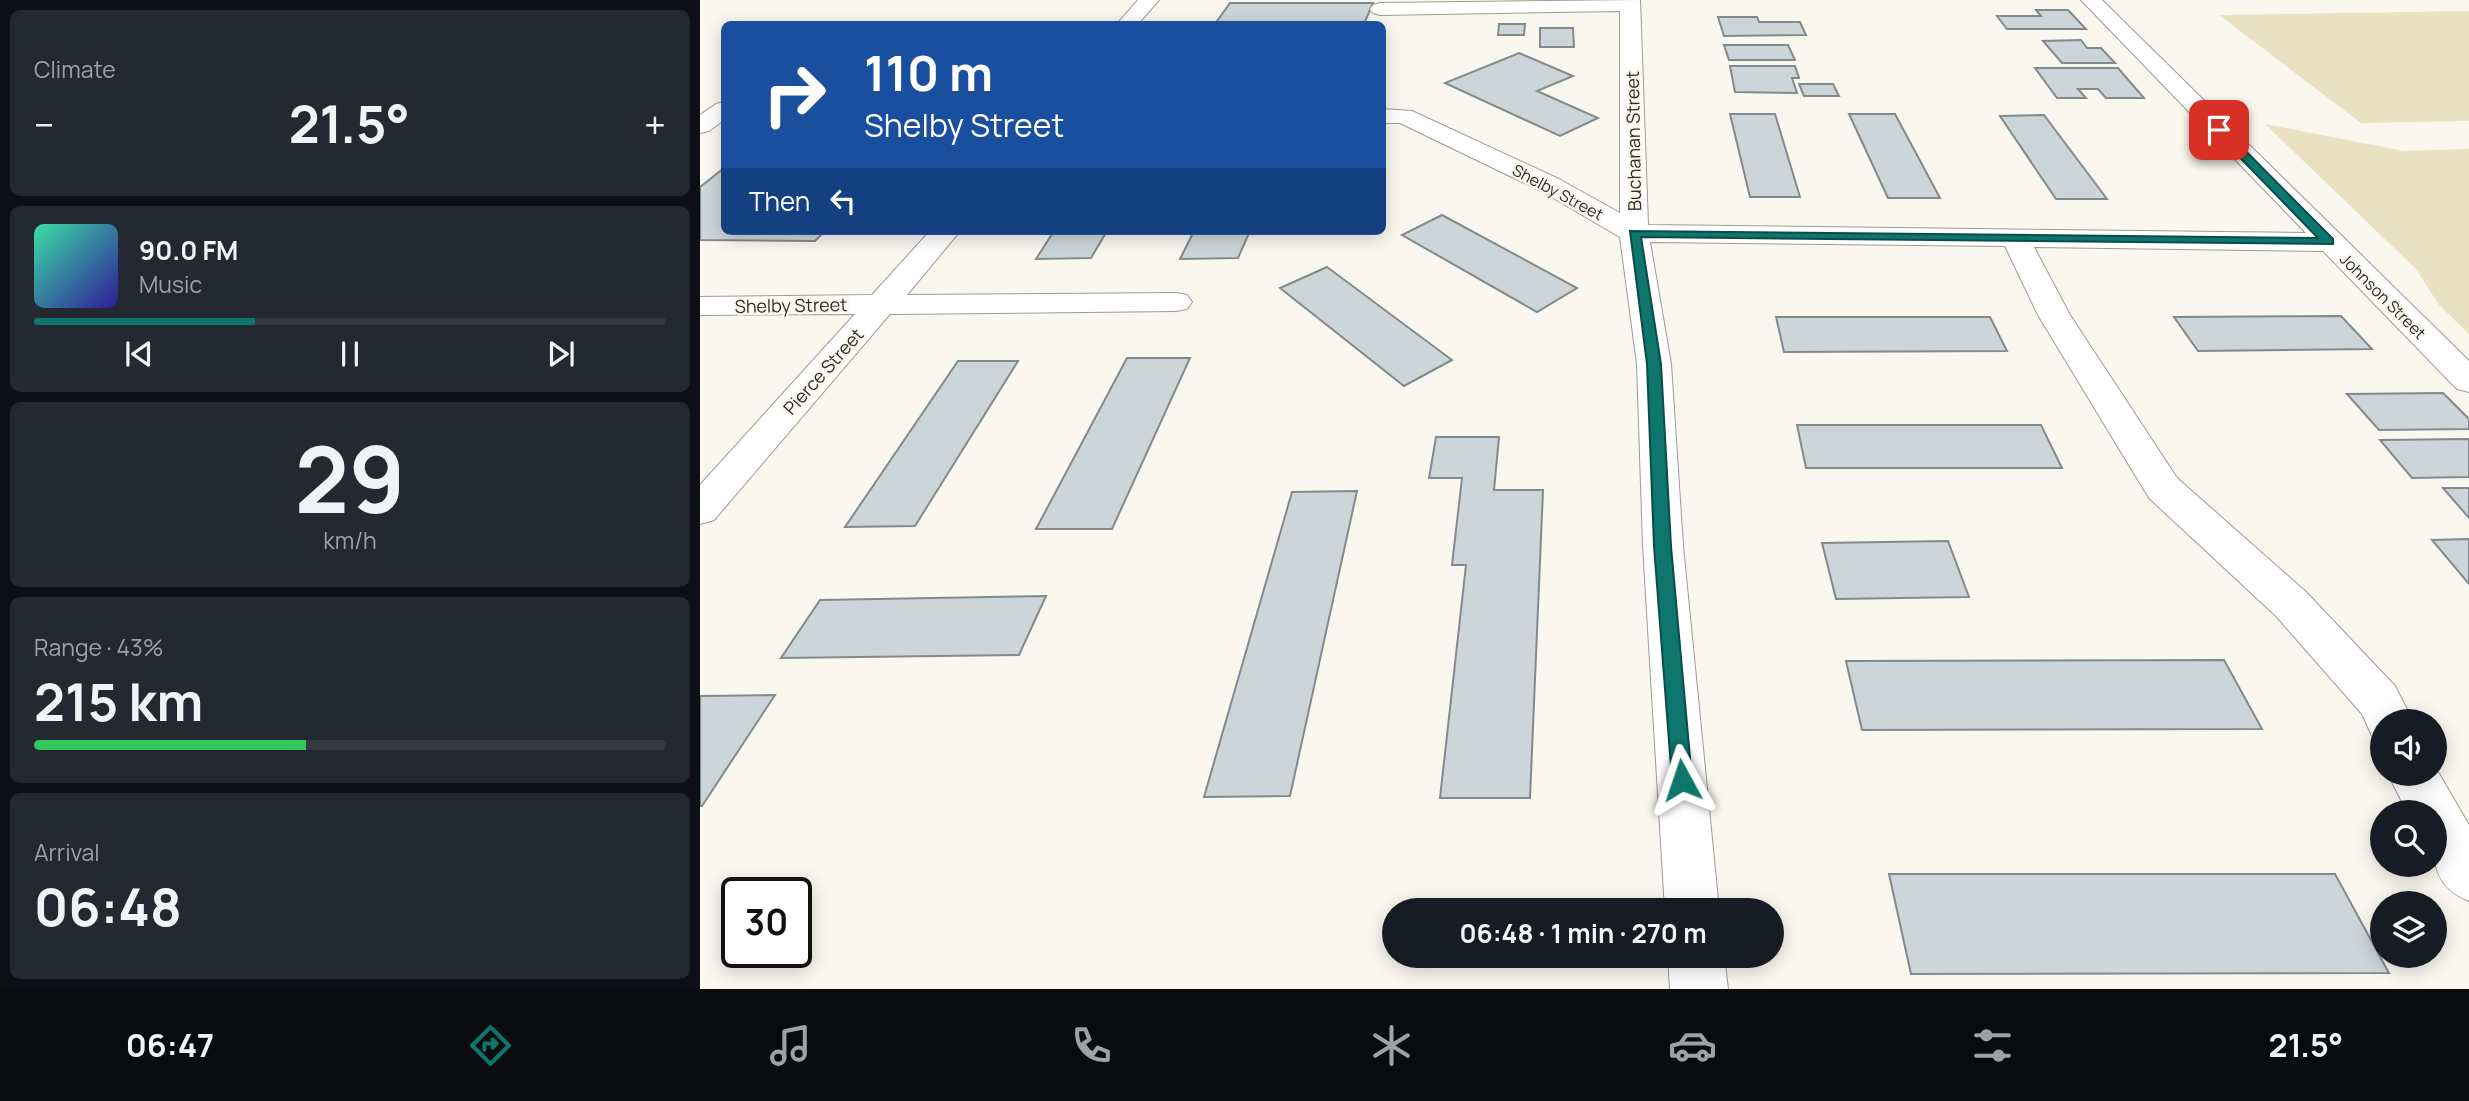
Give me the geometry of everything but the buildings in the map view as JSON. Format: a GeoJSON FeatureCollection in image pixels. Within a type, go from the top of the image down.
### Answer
{"type":"FeatureCollection","features":[{"type":"Feature","properties":{"kind":"street"},"geometry":{"type":"LineString","coordinates":[[1130,21],[1149,0]]}},
{"type":"Feature","properties":{"kind":"street","name":"Johnson Street"},"geometry":{"type":"LineString","coordinates":[[2091,0],[2328,242],[2469,381]]}},
{"type":"Feature","properties":{"kind":"street"},"geometry":{"type":"LineString","coordinates":[[1380,9],[1630,3]]}},
{"type":"Feature","properties":{"kind":"street","name":"Buchanan Street"},"geometry":{"type":"LineString","coordinates":[[1630,3],[1634,233],[1654,364],[1663,546],[1691,898]]}},
{"type":"Feature","properties":{"kind":"street"},"geometry":{"type":"LineString","coordinates":[[700,98],[721,98]]}},
{"type":"Feature","properties":{"kind":"street"},"geometry":{"type":"LineString","coordinates":[[700,126],[721,111]]}},
{"type":"Feature","properties":{"kind":"street","name":"Shelby Street"},"geometry":{"type":"LineString","coordinates":[[1386,116],[1405,116],[1550,185],[1634,233],[2328,242]]}},
{"type":"Feature","properties":{"kind":"street","name":"Pierce Street"},"geometry":{"type":"LineString","coordinates":[[700,510],[942,235]]}},
{"type":"Feature","properties":{"kind":"street"},"geometry":{"type":"LineString","coordinates":[[2015,238],[2054,315],[2163,488],[2291,604],[2379,700],[2383,709]]}},
{"type":"Feature","properties":{"kind":"street","name":"Shelby Street"},"geometry":{"type":"LineString","coordinates":[[700,306],[1176,302]]}},
{"type":"Feature","properties":{"kind":"street"},"geometry":{"type":"LineString","coordinates":[[2447,836],[2469,876]]}},
{"type":"Feature","properties":{"kind":"street"},"geometry":{"type":"LineString","coordinates":[[1697,968],[1699,989]]}},
{"type":"Feature","properties":{"kind":"shaded area"},"geometry":{"type":"Polygon","coordinates":[[[2469,11],[2469,121],[2361,123],[2219,15],[2469,11]]]}},
{"type":"Feature","properties":{"kind":"shaded area"},"geometry":{"type":"Polygon","coordinates":[[[2265,124],[2404,151],[2469,149],[2469,334],[2439,305],[2416,269],[2265,124]]]}},
{"type":"Feature","properties":{"kind":"route"},"geometry":{"type":"LineString","coordinates":[[1682,780],[1663,546],[1654,364],[1634,233],[2328,242],[2219,130]]}}]}
